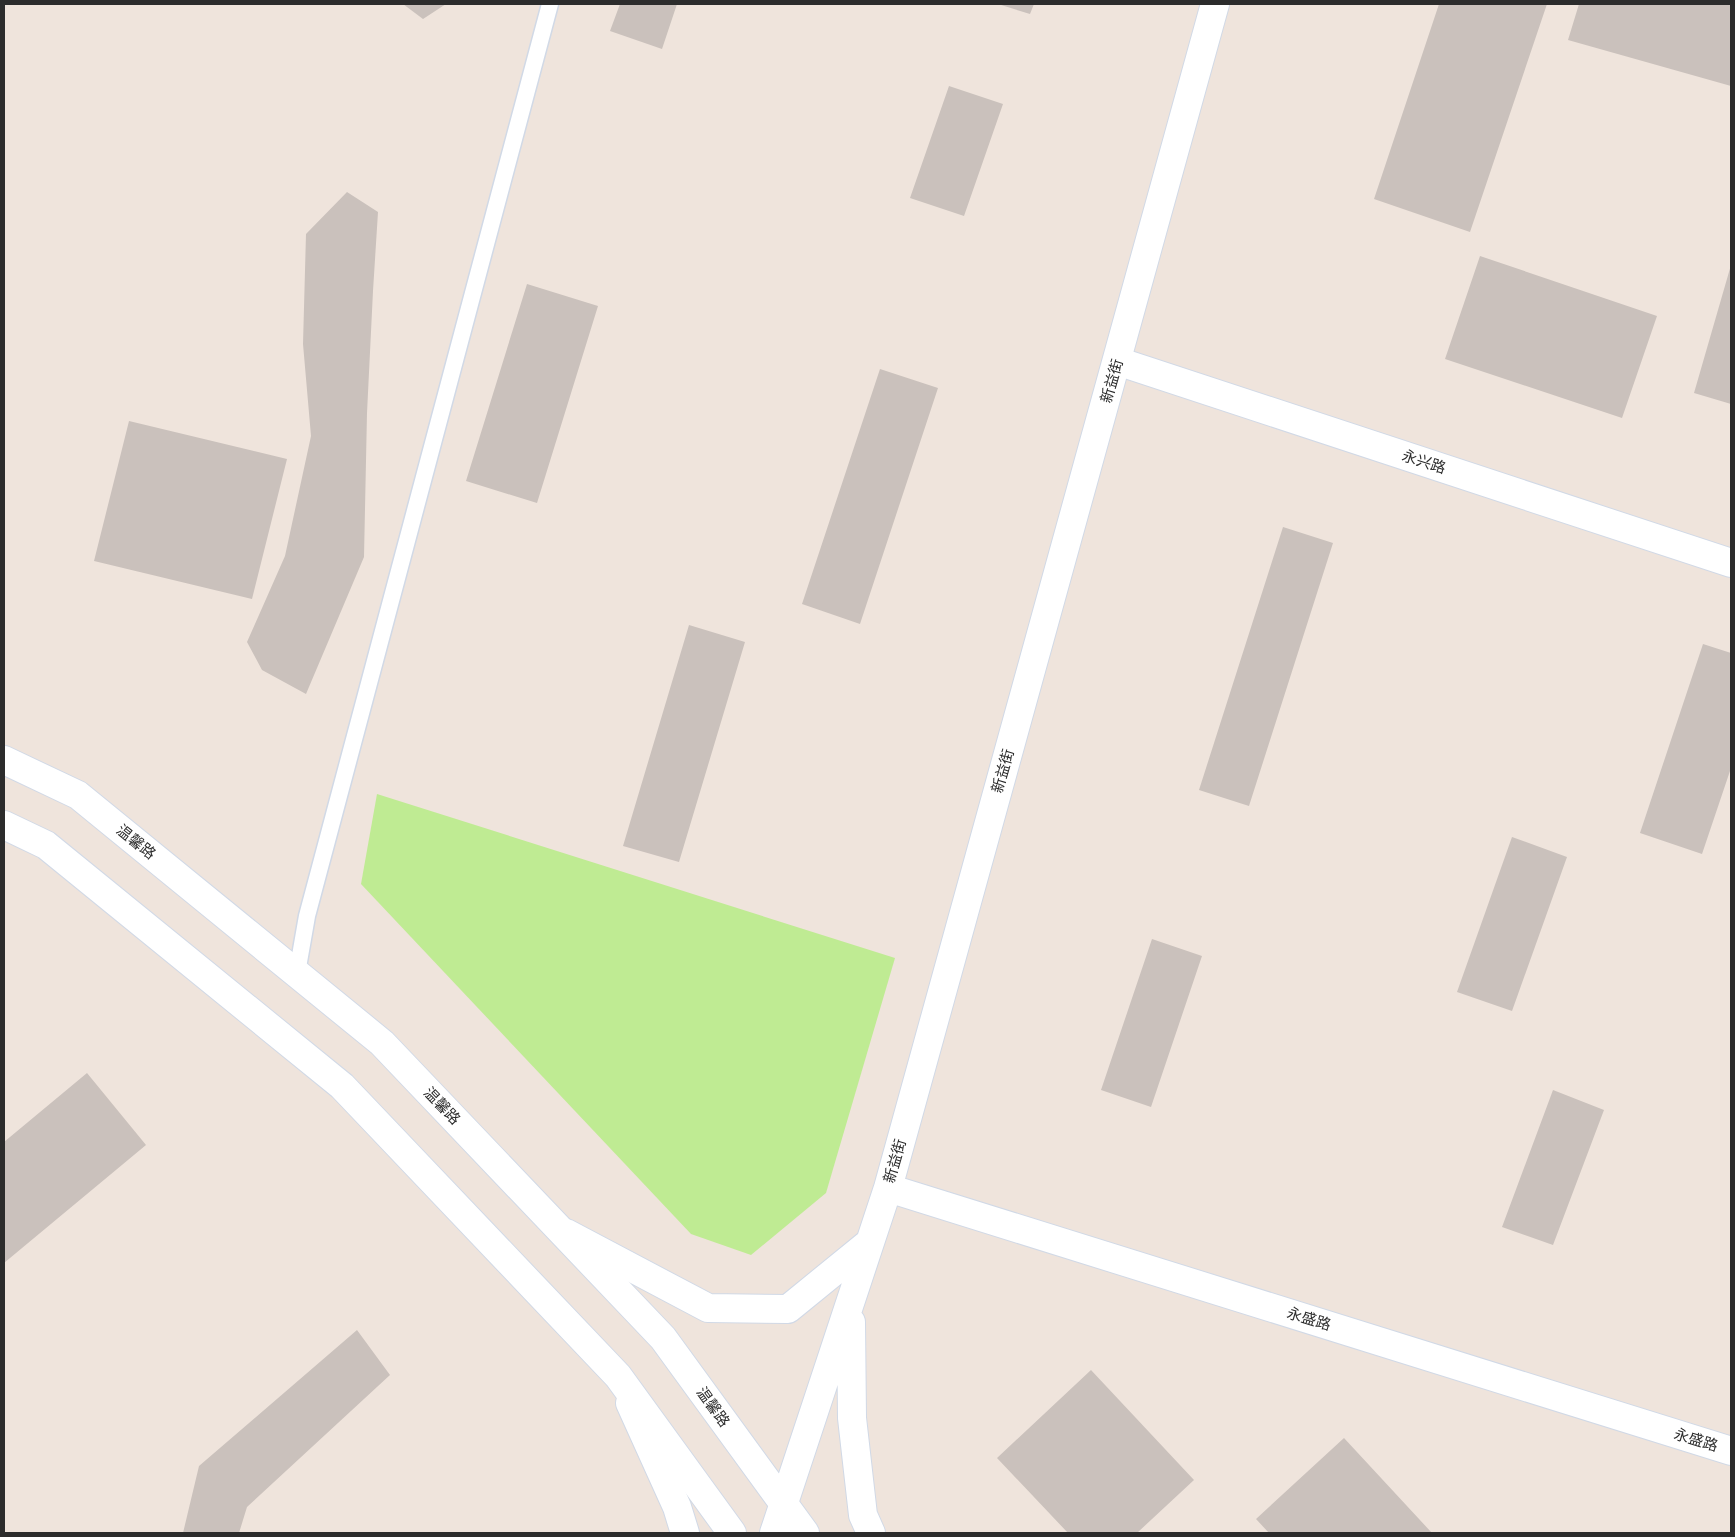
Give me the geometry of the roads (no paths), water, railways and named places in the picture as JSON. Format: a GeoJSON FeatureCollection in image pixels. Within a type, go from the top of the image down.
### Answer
{"type":"FeatureCollection","features":[{"type":"Feature","properties":{"kind":"street","name":"新益街"},"geometry":{"type":"LineString","coordinates":[[774,1533],[888,1188],[1215,4]]}},
{"type":"Feature","properties":{"kind":"street","name":"永兴路"},"geometry":{"type":"LineString","coordinates":[[1117,362],[1731,563]]}},
{"type":"Feature","properties":{"kind":"street","name":"温馨路"},"geometry":{"type":"LineString","coordinates":[[4,760],[78,795],[382,1042],[663,1338],[805,1533]]}},
{"type":"Feature","properties":{"kind":"street"},"geometry":{"type":"LineString","coordinates":[[4,825],[46,845],[342,1086],[618,1376],[732,1533]]}},
{"type":"Feature","properties":{"kind":"street","name":"永盛路"},"geometry":{"type":"LineString","coordinates":[[888,1188],[1731,1451]]}},
{"type":"Feature","properties":{"kind":"street"},"geometry":{"type":"LineString","coordinates":[[561,1231],[708,1308],[788,1310],[869,1243]]}},
{"type":"Feature","properties":{"kind":"street"},"geometry":{"type":"LineString","coordinates":[[851,1300],[852,1418],[862,1514],[872,1533]]}},
{"type":"Feature","properties":{"kind":"street"},"geometry":{"type":"LineString","coordinates":[[618,1376],[677,1507],[685,1533]]}},
{"type":"Feature","properties":{"kind":"lane"},"geometry":{"type":"LineString","coordinates":[[297,973],[310,906],[550,4]]}}]}
